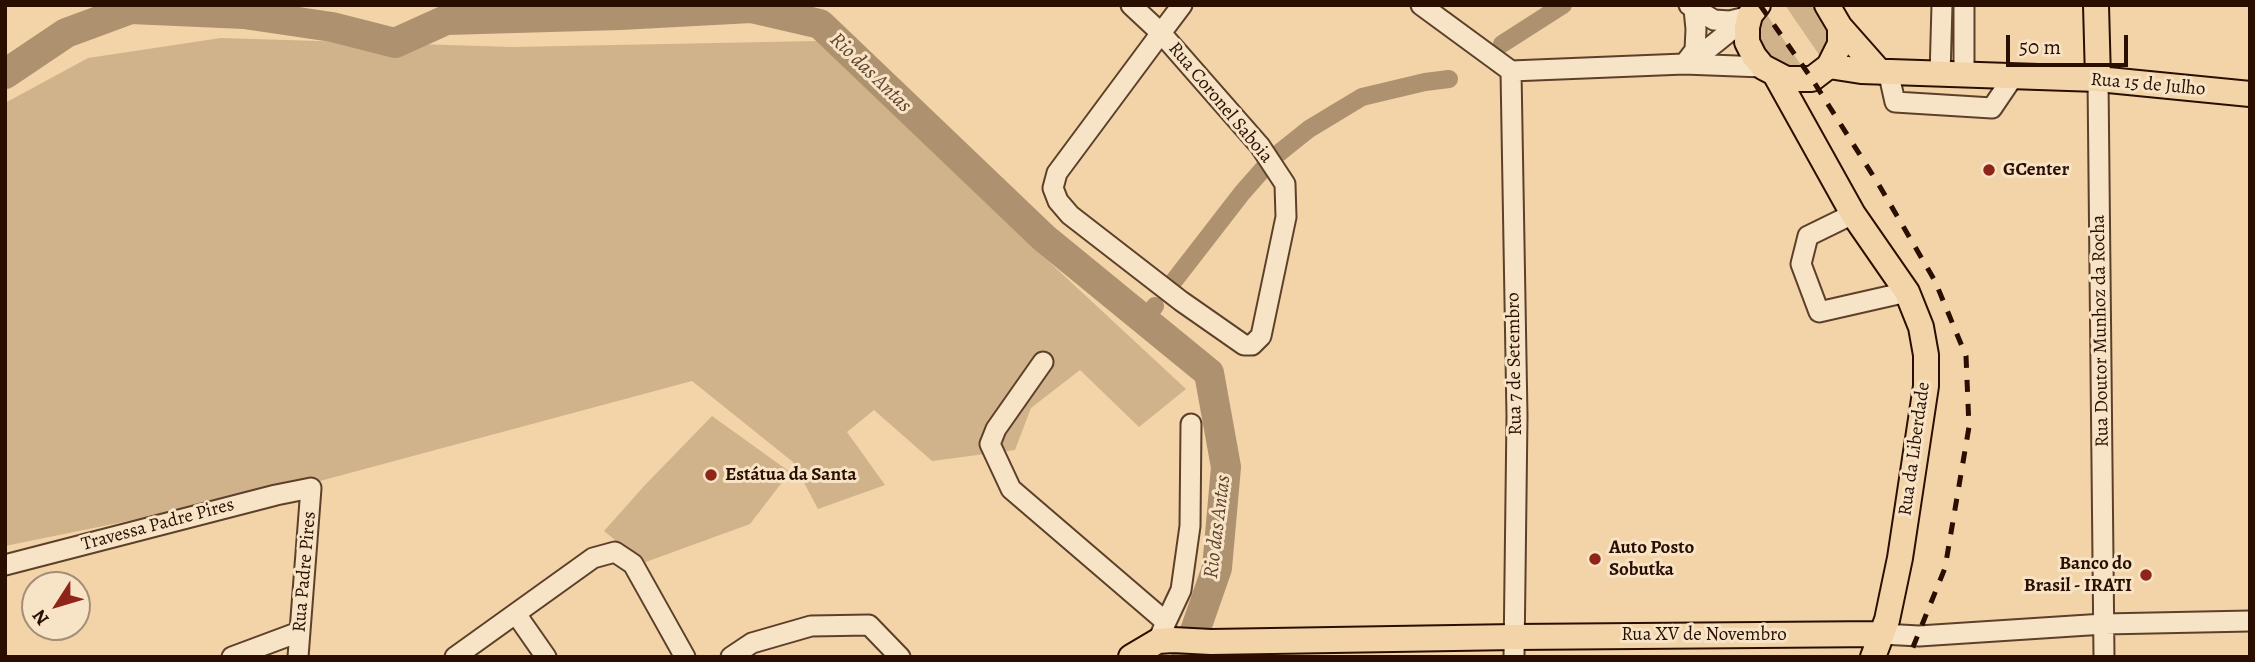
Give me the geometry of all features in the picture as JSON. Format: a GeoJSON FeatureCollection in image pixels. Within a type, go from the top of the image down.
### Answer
{"type":"FeatureCollection","features":[{"type":"Feature","properties":{"kind":"main road"},"geometry":{"type":"LineString","coordinates":[[1827,5],[1840,27],[1883,71]]}},
{"type":"Feature","properties":{"kind":"main road","name":"Rua Doutor Munhoz da Rocha"},"geometry":{"type":"LineString","coordinates":[[2096,5],[2098,79]]}},
{"type":"Feature","properties":{"kind":"main road","name":"Rua da Liberdade"},"geometry":{"type":"LineString","coordinates":[[1755,9],[1747,27],[1747,42],[1754,56],[1769,71],[1853,214],[1907,292],[1921,327],[1926,355],[1926,386],[1894,594],[1878,645]]}},
{"type":"Feature","properties":{"kind":"main road","name":"Rua da Liberdade"},"geometry":{"type":"LineString","coordinates":[[1812,143],[1809,107],[1820,73],[1840,44],[1840,27]]}},
{"type":"Feature","properties":{"kind":"main road","name":"Rua 15 de Julho"},"geometry":{"type":"LineString","coordinates":[[1769,71],[1786,79],[1850,70],[2098,79],[2250,94]]}},
{"type":"Feature","properties":{"kind":"main road"},"geometry":{"type":"LineString","coordinates":[[1131,657],[1166,634]]}},
{"type":"Feature","properties":{"kind":"main road","name":"Rua XV de Novembro"},"geometry":{"type":"LineString","coordinates":[[1166,634],[1211,642],[1514,647],[1878,645]]}},
{"type":"Feature","properties":{"kind":"street","name":"Rua Coronel Saboia"},"geometry":{"type":"LineString","coordinates":[[1131,5],[1161,33],[1260,146],[1285,184],[1286,217],[1261,336],[1252,345],[1244,345],[1181,301],[1070,215],[1058,201],[1053,188],[1057,173],[1161,33]]}},
{"type":"Feature","properties":{"kind":"street"},"geometry":{"type":"LineString","coordinates":[[1161,33],[1182,5]]}},
{"type":"Feature","properties":{"kind":"street"},"geometry":{"type":"LineString","coordinates":[[1422,5],[1511,71],[1684,64],[1769,71]]}},
{"type":"Feature","properties":{"kind":"street"},"geometry":{"type":"LineString","coordinates":[[1942,5],[1952,75]]}},
{"type":"Feature","properties":{"kind":"street"},"geometry":{"type":"LineString","coordinates":[[1952,75],[1964,5]]}},
{"type":"Feature","properties":{"kind":"street"},"geometry":{"type":"LineString","coordinates":[[1684,64],[1695,50],[1696,29],[1691,7]]}},
{"type":"Feature","properties":{"kind":"street"},"geometry":{"type":"LineString","coordinates":[[1691,7],[1714,20],[1730,21],[1755,9]]}},
{"type":"Feature","properties":{"kind":"street"},"geometry":{"type":"LineString","coordinates":[[1684,64],[1709,48],[1755,9]]}},
{"type":"Feature","properties":{"kind":"street","name":"Rua 7 de Setembro"},"geometry":{"type":"LineString","coordinates":[[1511,71],[1517,416],[1514,647]]}},
{"type":"Feature","properties":{"kind":"street"},"geometry":{"type":"LineString","coordinates":[[1883,71],[1895,102],[1992,108],[2014,77]]}},
{"type":"Feature","properties":{"kind":"street","name":"Rua Doutor Munhoz da Rocha"},"geometry":{"type":"LineString","coordinates":[[2098,79],[2104,657]]}},
{"type":"Feature","properties":{"kind":"street"},"geometry":{"type":"LineString","coordinates":[[1853,214],[1808,236],[1801,264],[1819,312],[1907,292]]}},
{"type":"Feature","properties":{"kind":"street"},"geometry":{"type":"LineString","coordinates":[[1043,362],[996,429],[990,444],[1011,489],[1166,634],[1181,590],[1190,526],[1191,424]]}},
{"type":"Feature","properties":{"kind":"street","name":"Travessa Padre Pires"},"geometry":{"type":"LineString","coordinates":[[5,565],[311,488]]}},
{"type":"Feature","properties":{"kind":"street","name":"Rua Padre Pires"},"geometry":{"type":"LineString","coordinates":[[298,657],[311,488]]}},
{"type":"Feature","properties":{"kind":"street"},"geometry":{"type":"LineString","coordinates":[[455,657],[593,558],[615,552],[633,564],[685,657]]}},
{"type":"Feature","properties":{"kind":"street"},"geometry":{"type":"LineString","coordinates":[[516,614],[546,657]]}},
{"type":"Feature","properties":{"kind":"street","name":"Rua XV de Novembro"},"geometry":{"type":"LineString","coordinates":[[1878,645],[1919,636],[2104,624],[2250,621]]}},
{"type":"Feature","properties":{"kind":"street"},"geometry":{"type":"LineString","coordinates":[[731,657],[752,643],[811,626],[869,625],[900,657]]}},
{"type":"Feature","properties":{"kind":"street"},"geometry":{"type":"LineString","coordinates":[[232,657],[299,632]]}},
{"type":"Feature","properties":{"kind":"shaded area"},"geometry":{"type":"Polygon","coordinates":[[[1785,5],[1819,5],[1832,24],[1824,62],[1785,5]]]}},
{"type":"Feature","properties":{"kind":"shaded area"},"geometry":{"type":"Polygon","coordinates":[[[1763,9],[1805,71],[1776,67],[1757,43],[1757,21],[1763,9]]]}},
{"type":"Feature","properties":{"kind":"shaded area"},"geometry":{"type":"Polygon","coordinates":[[[221,38],[512,47],[818,41],[1186,389],[1139,427],[1080,370],[1031,408],[1015,450],[932,461],[874,410],[847,432],[885,485],[818,509],[793,462],[692,381],[305,485],[5,546],[5,103],[88,58],[221,38]]]}},
{"type":"Feature","properties":{"kind":"shaded area"},"geometry":{"type":"Polygon","coordinates":[[[712,416],[790,472],[750,524],[643,563],[604,531],[712,416]]]}},
{"type":"Feature","properties":{"kind":"waterway"},"geometry":{"type":"LineString","coordinates":[[1502,44],[1563,5]]}},
{"type":"Feature","properties":{"kind":"waterway","name":"Rio das Antas"},"geometry":{"type":"LineString","coordinates":[[5,74],[66,33],[131,9],[244,14],[332,27],[395,43],[446,20],[751,8],[820,24],[1044,238],[1209,373],[1226,467],[1217,568],[1186,657]]}},
{"type":"Feature","properties":{"kind":"waterway"},"geometry":{"type":"LineString","coordinates":[[1279,153],[1309,129],[1362,97],[1449,79]]}},
{"type":"Feature","properties":{"kind":"waterway"},"geometry":{"type":"LineString","coordinates":[[1170,286],[1264,168]]}},
{"type":"Feature","properties":{"kind":"waterway"},"geometry":{"type":"LineString","coordinates":[[1144,320],[1155,306]]}},
{"type":"Feature","properties":{"kind":"railway"},"geometry":{"type":"LineString","coordinates":[[1760,5],[1812,79],[1879,185],[1935,281],[1966,356],[1969,427],[1945,568],[1909,657]]}},
{"type":"Feature","properties":{"kind":"place","name":"GCenter"},"geometry":{"type":"Point","coordinates":[1989,170]}},
{"type":"Feature","properties":{"kind":"place","name":"Estátua da Santa"},"geometry":{"type":"Point","coordinates":[711,475]}},
{"type":"Feature","properties":{"kind":"place","name":"Auto Posto Sobutka"},"geometry":{"type":"Point","coordinates":[1595,559]}},
{"type":"Feature","properties":{"kind":"place","name":"Banco do Brasil - IRATI"},"geometry":{"type":"Point","coordinates":[2146,575]}}]}
